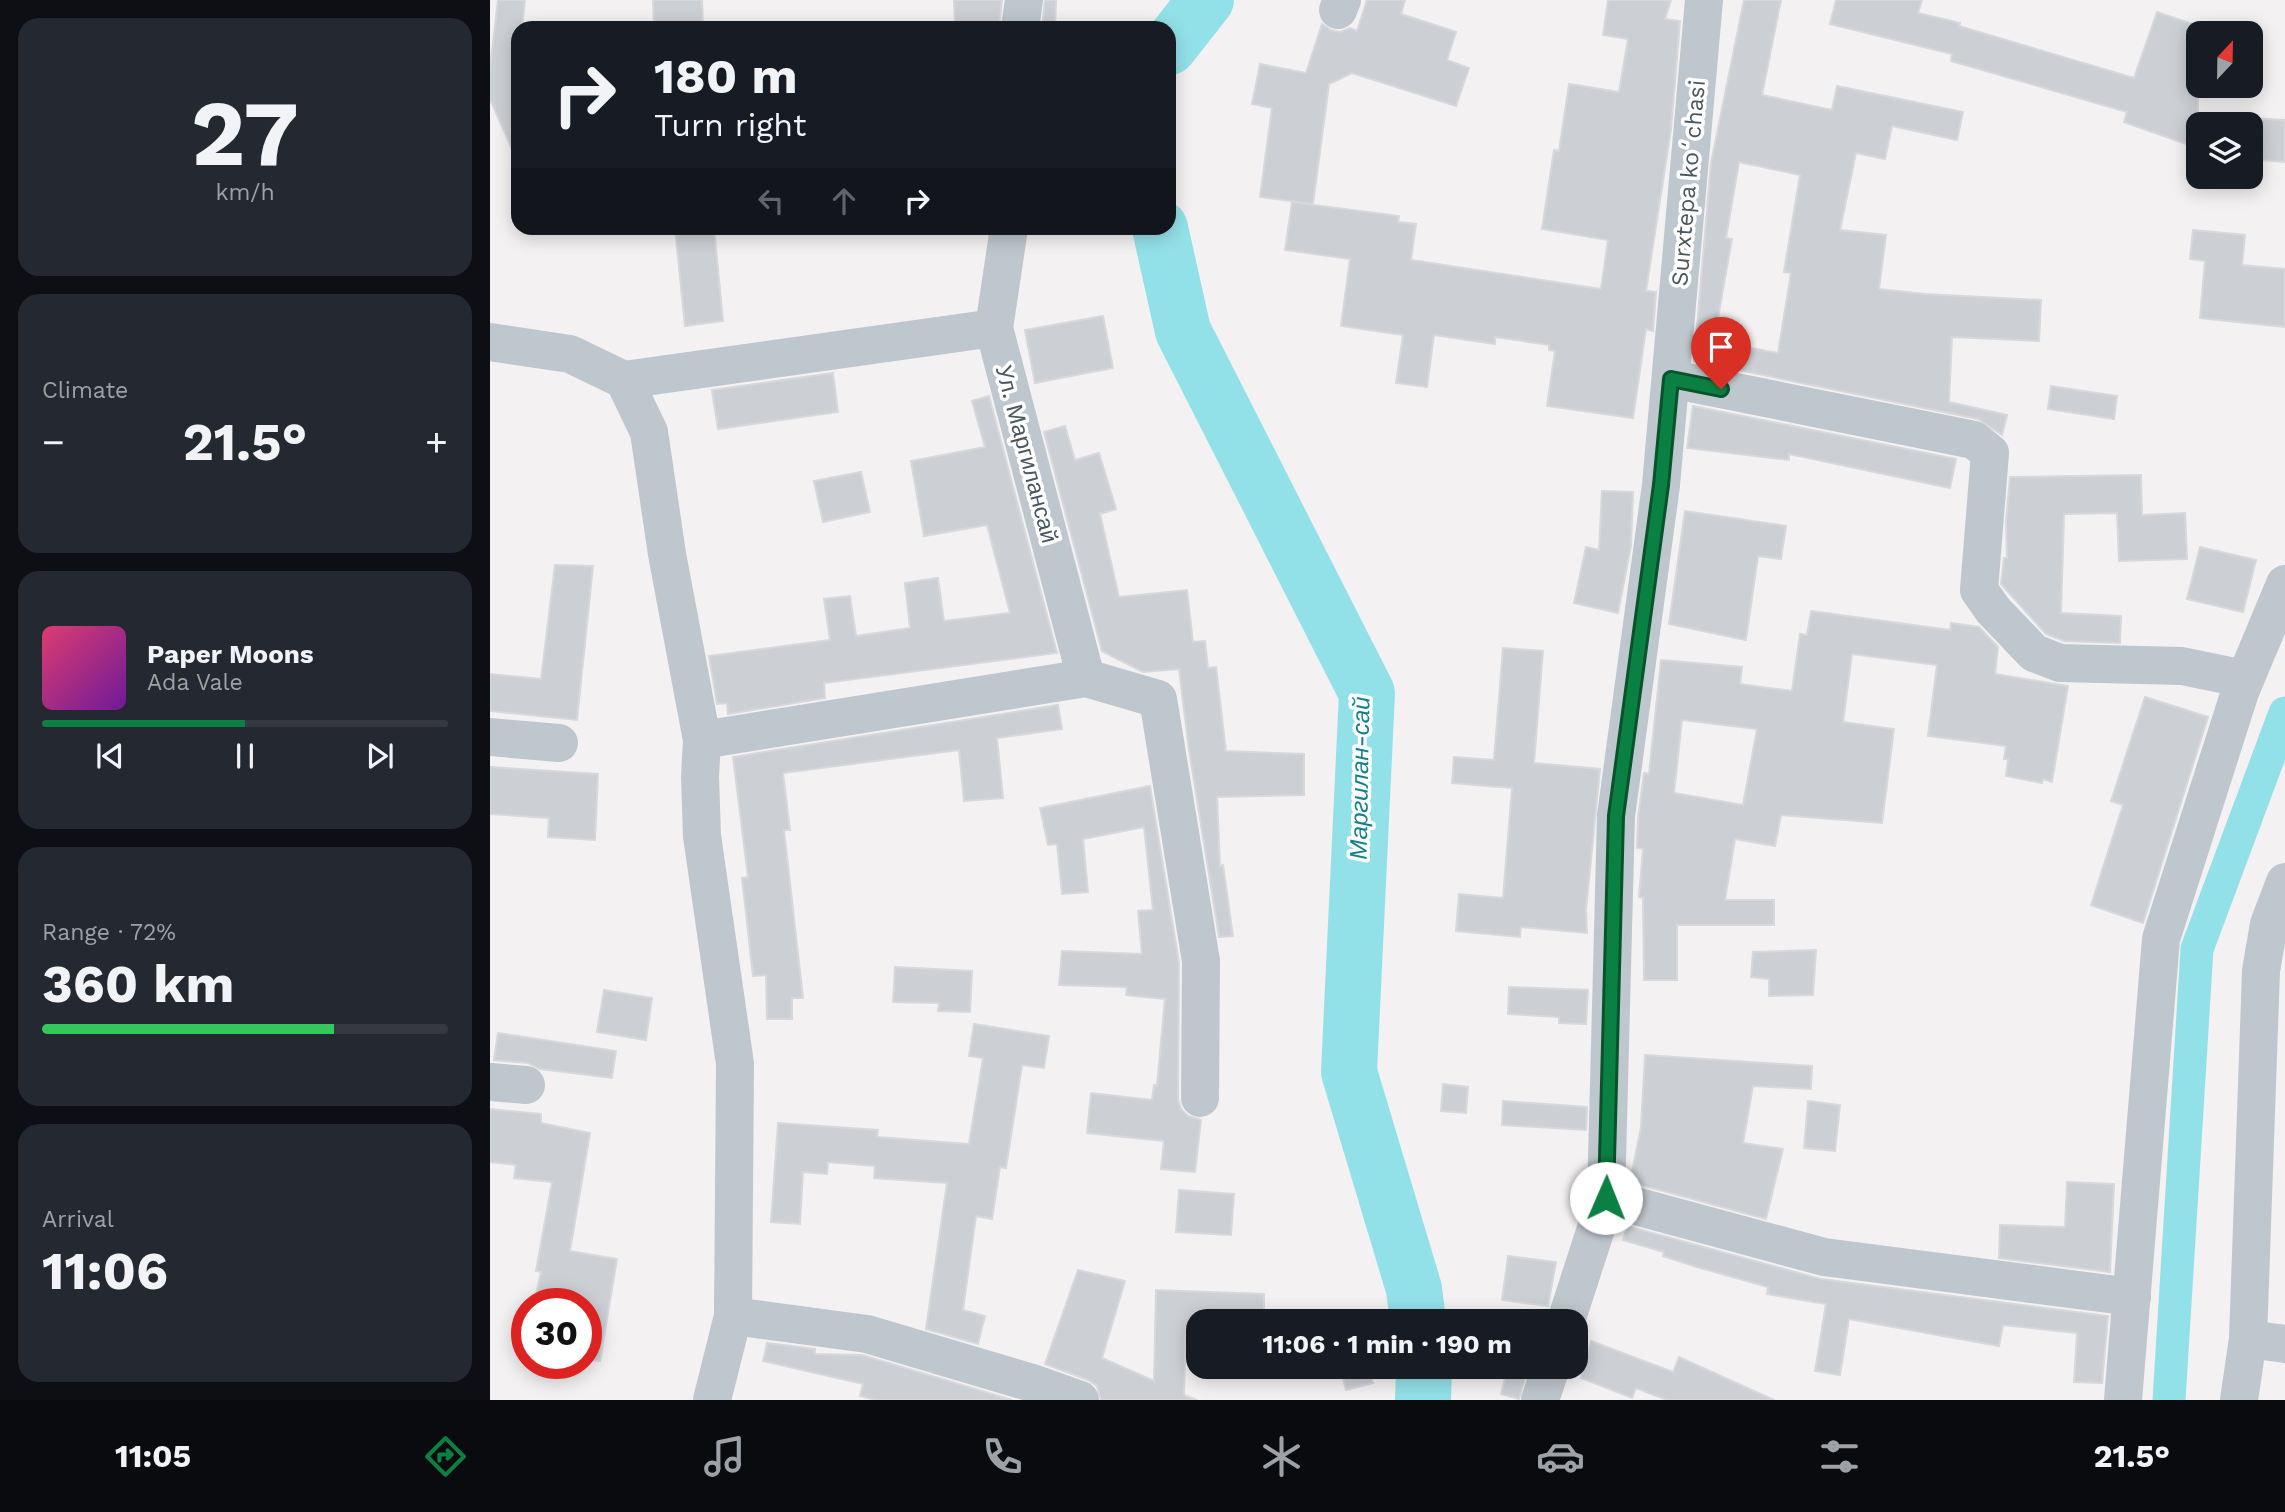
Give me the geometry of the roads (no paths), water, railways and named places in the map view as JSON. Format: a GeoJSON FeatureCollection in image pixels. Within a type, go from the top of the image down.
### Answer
{"type":"FeatureCollection","features":[{"type":"Feature","properties":{"kind":"street"},"geometry":{"type":"LineString","coordinates":[[1021,21],[1024,0]]}},
{"type":"Feature","properties":{"kind":"street","name":"Surxtepa koʻchasi"},"geometry":{"type":"LineString","coordinates":[[1570,1309],[1606,1198],[1616,816],[1661,485],[1704,0]]}},
{"type":"Feature","properties":{"kind":"street","name":"Ул. Маргилансай"},"geometry":{"type":"LineString","coordinates":[[1008,235],[994,328],[1086,678]]}},
{"type":"Feature","properties":{"kind":"street"},"geometry":{"type":"LineString","coordinates":[[490,342],[570,354],[624,380],[994,328]]}},
{"type":"Feature","properties":{"kind":"street"},"geometry":{"type":"LineString","coordinates":[[1671,379],[1974,440],[1990,453],[1979,590],[1993,610],[2034,653],[2060,663],[2182,666],[2245,679]]}},
{"type":"Feature","properties":{"kind":"street"},"geometry":{"type":"LineString","coordinates":[[624,380],[649,432],[667,554],[702,740],[702,836],[735,1064],[733,1316],[712,1400]]}},
{"type":"Feature","properties":{"kind":"street"},"geometry":{"type":"LineString","coordinates":[[2123,1400],[2161,939],[2245,679],[2285,584]]}},
{"type":"Feature","properties":{"kind":"street"},"geometry":{"type":"LineString","coordinates":[[702,740],[1086,678],[1158,699],[1201,961],[1200,1098]]}},
{"type":"Feature","properties":{"kind":"street"},"geometry":{"type":"LineString","coordinates":[[490,737],[559,743]]}},
{"type":"Feature","properties":{"kind":"street"},"geometry":{"type":"LineString","coordinates":[[2239,1400],[2267,1342],[2261,971],[2269,924],[2285,881]]}},
{"type":"Feature","properties":{"kind":"street"},"geometry":{"type":"LineString","coordinates":[[1606,1198],[1824,1257],[2132,1297]]}},
{"type":"Feature","properties":{"kind":"street"},"geometry":{"type":"LineString","coordinates":[[733,1316],[867,1334],[1080,1400]]}},
{"type":"Feature","properties":{"kind":"street"},"geometry":{"type":"LineString","coordinates":[[1540,1400],[1547,1379]]}},
{"type":"Feature","properties":{"kind":"waterway","name":"Маргилан-сай"},"geometry":{"type":"LineString","coordinates":[[1176,38],[1206,0]]}},
{"type":"Feature","properties":{"kind":"waterway","name":"Маргилан-сай"},"geometry":{"type":"LineString","coordinates":[[1162,235],[1183,331],[1367,693],[1349,1072],[1414,1289],[1416,1309]]}},
{"type":"Feature","properties":{"kind":"waterway"},"geometry":{"type":"LineString","coordinates":[[2169,1400],[2197,949],[2285,713]]}},
{"type":"Feature","properties":{"kind":"waterway","name":"Маргилан-сай"},"geometry":{"type":"LineString","coordinates":[[1423,1400],[1424,1379]]}}]}
